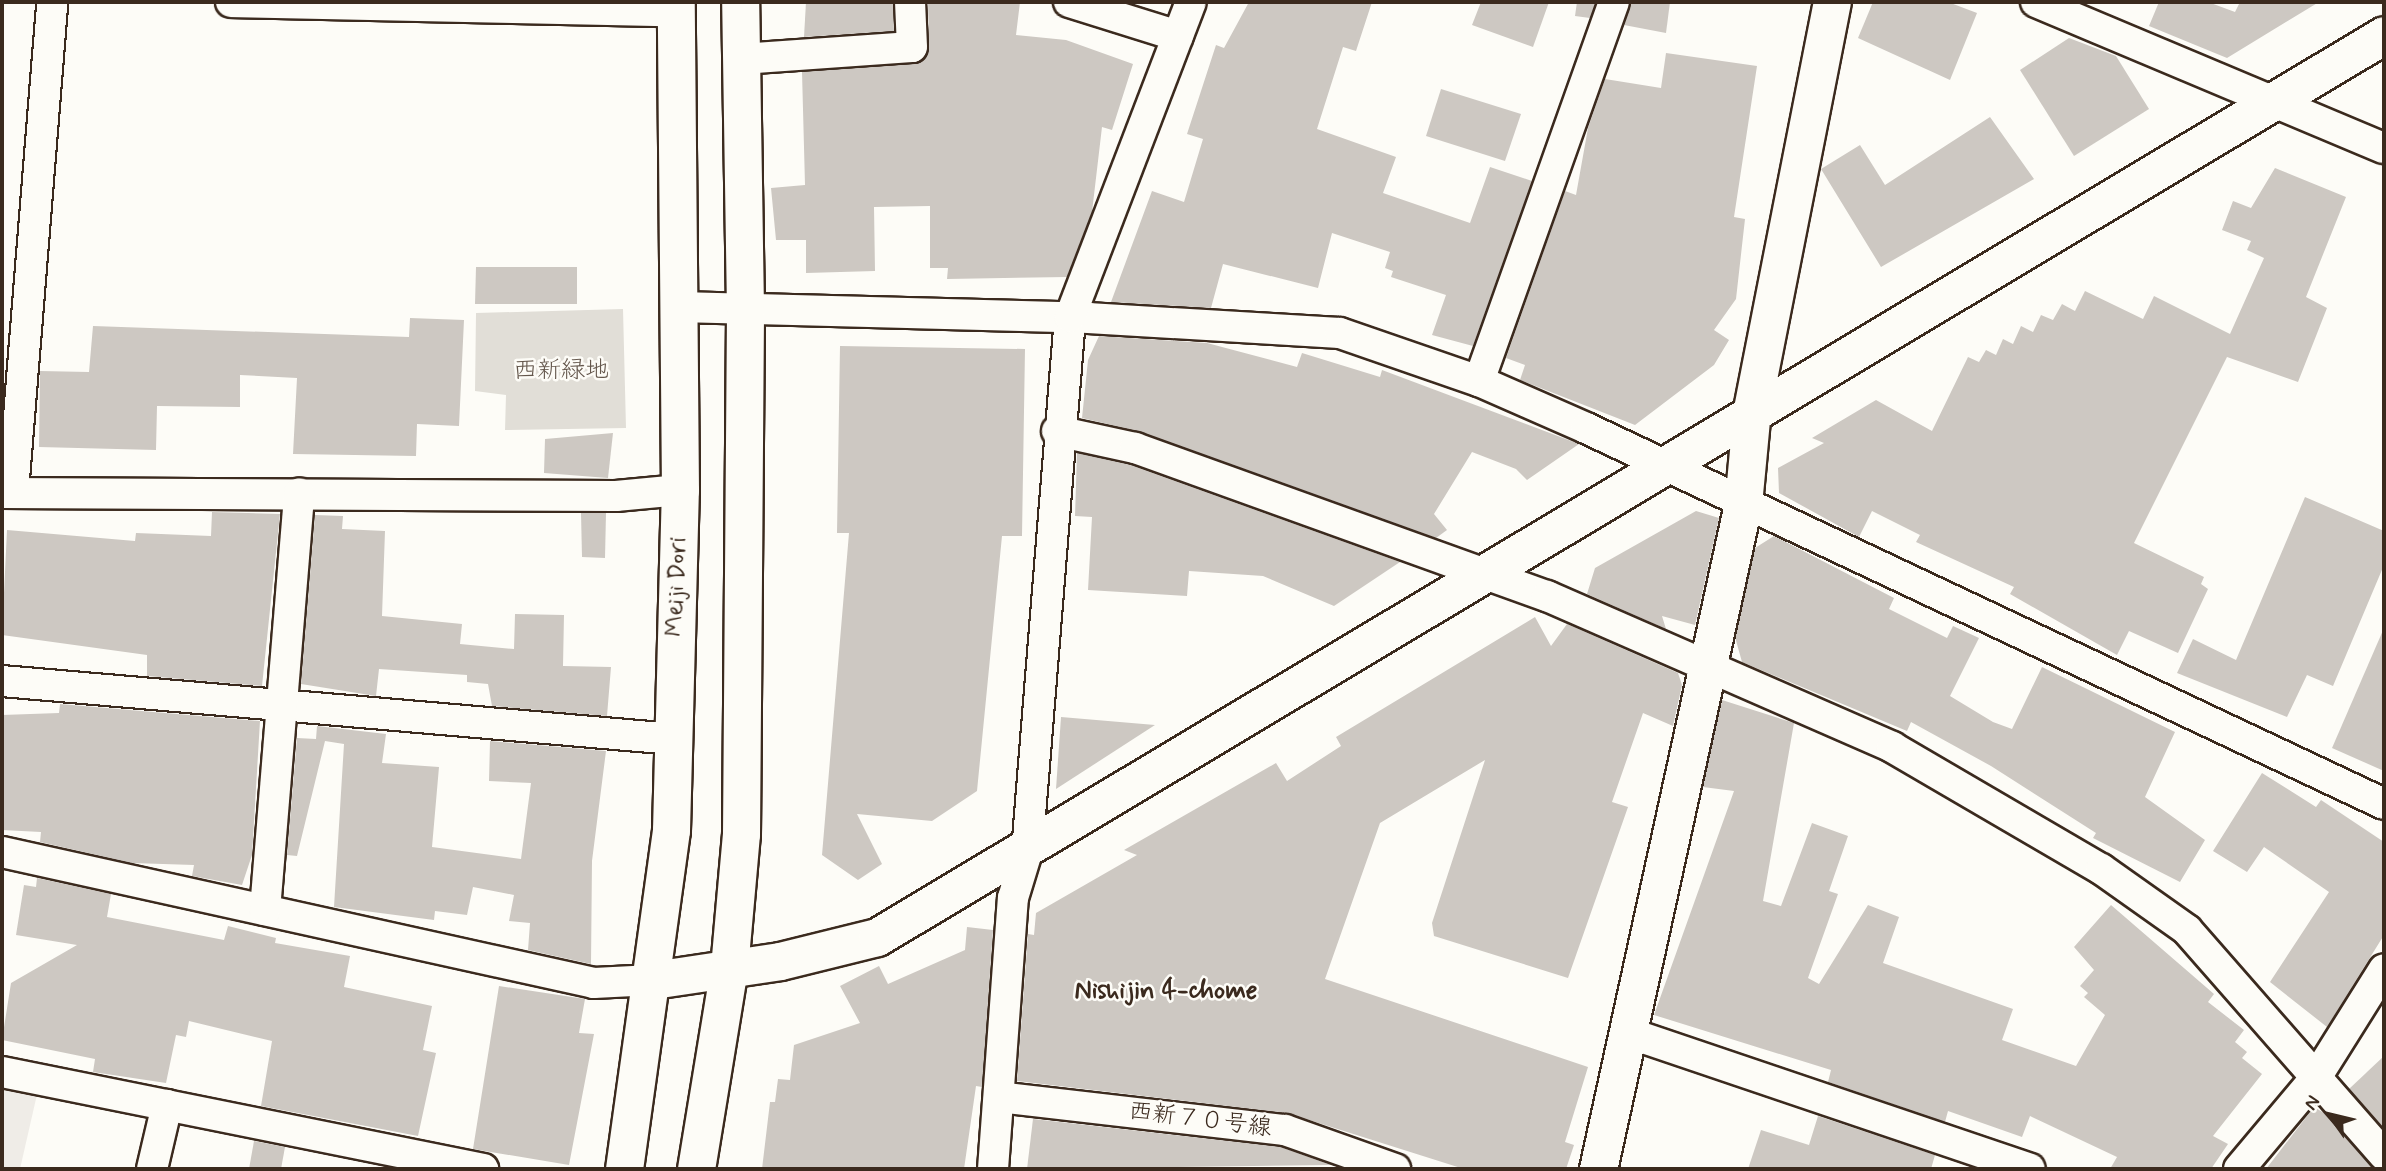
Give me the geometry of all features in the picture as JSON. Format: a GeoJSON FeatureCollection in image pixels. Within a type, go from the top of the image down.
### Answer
{"type":"FeatureCollection","features":[{"type":"Feature","properties":{"kind":"street"},"geometry":{"type":"LineString","coordinates":[[51,2],[7,492],[617,496],[680,490]]}},
{"type":"Feature","properties":{"kind":"street"},"geometry":{"type":"LineString","coordinates":[[231,2],[676,6]]}},
{"type":"Feature","properties":{"kind":"street"},"geometry":{"type":"LineString","coordinates":[[696,1169],[729,968],[741,834],[745,309],[740,2]]}},
{"type":"Feature","properties":{"kind":"street"},"geometry":{"type":"LineString","coordinates":[[741,58],[912,47],[910,2]]}},
{"type":"Feature","properties":{"kind":"street"},"geometry":{"type":"LineString","coordinates":[[1069,2],[1178,36]]}},
{"type":"Feature","properties":{"kind":"street"},"geometry":{"type":"LineString","coordinates":[[993,1169],[1013,898],[1027,852],[1057,430],[1070,317],[1191,2]]}},
{"type":"Feature","properties":{"kind":"street"},"geometry":{"type":"LineString","coordinates":[[1479,381],[1614,2]]}},
{"type":"Feature","properties":{"kind":"street"},"geometry":{"type":"LineString","coordinates":[[1598,1169],[1743,504],[1752,409],[1832,2]]}},
{"type":"Feature","properties":{"kind":"street"},"geometry":{"type":"LineString","coordinates":[[2036,2],[2271,103],[2384,148]]}},
{"type":"Feature","properties":{"kind":"street","name":"Meiji Dori"},"geometry":{"type":"LineString","coordinates":[[624,1169],[653,980],[671,830],[680,490],[676,6]]}},
{"type":"Feature","properties":{"kind":"street"},"geometry":{"type":"LineString","coordinates":[[2,852],[594,983],[653,980],[729,968],[877,937],[1027,852],[1488,575],[1752,409],[2384,35]]}},
{"type":"Feature","properties":{"kind":"street"},"geometry":{"type":"LineString","coordinates":[[679,307],[1070,317],[1340,334],[1479,381],[2384,804]]}},
{"type":"Feature","properties":{"kind":"street"},"geometry":{"type":"LineString","coordinates":[[1057,430],[1135,448],[1488,575],[1892,747],[2101,869],[2187,930],[2384,1155]]}},
{"type":"Feature","properties":{"kind":"street"},"geometry":{"type":"LineString","coordinates":[[265,910],[299,493]]}},
{"type":"Feature","properties":{"kind":"street"},"geometry":{"type":"LineString","coordinates":[[2,681],[673,739]]}},
{"type":"Feature","properties":{"kind":"street"},"geometry":{"type":"LineString","coordinates":[[2239,1169],[2317,1076],[2384,969]]}},
{"type":"Feature","properties":{"kind":"street"},"geometry":{"type":"LineString","coordinates":[[1629,1033],[2030,1169]]}},
{"type":"Feature","properties":{"kind":"street"},"geometry":{"type":"LineString","coordinates":[[2,1072],[483,1169]]}},
{"type":"Feature","properties":{"kind":"street","name":"西新７０号線"},"geometry":{"type":"LineString","coordinates":[[999,1097],[1285,1130],[1395,1169]]}},
{"type":"Feature","properties":{"kind":"street"},"geometry":{"type":"LineString","coordinates":[[152,1169],[167,1105]]}},
{"type":"Feature","properties":{"kind":"shaded area"},"geometry":{"type":"Polygon","coordinates":[[[2,1082],[38,1090],[20,1169],[2,1169],[2,1082]]]}},
{"type":"Feature","properties":{"kind":"green space","name":"西新緑地"},"geometry":{"type":"Polygon","coordinates":[[[623,309],[626,428],[505,430],[506,395],[475,391],[476,313],[623,309]]]}},
{"type":"Feature","properties":{"kind":"building"},"geometry":{"type":"Polygon","coordinates":[[[806,2],[893,3],[894,31],[804,37],[806,2]]]}},
{"type":"Feature","properties":{"kind":"building"},"geometry":{"type":"Polygon","coordinates":[[[928,2],[1020,2],[1016,35],[1066,40],[1133,64],[1112,130],[1102,127],[1092,212],[1067,277],[947,279],[948,268],[930,268],[930,206],[874,207],[875,271],[806,273],[806,240],[776,240],[771,188],[805,185],[802,72],[921,62],[929,47],[928,2]]]}},
{"type":"Feature","properties":{"kind":"building"},"geometry":{"type":"Polygon","coordinates":[[[1249,2],[1372,2],[1356,51],[1343,47],[1317,129],[1396,157],[1383,193],[1470,223],[1490,167],[1532,181],[1473,346],[1432,335],[1446,295],[1391,277],[1393,271],[1385,268],[1390,252],[1332,233],[1318,288],[1223,264],[1211,308],[1111,302],[1152,191],[1184,202],[1203,139],[1187,134],[1216,45],[1224,48],[1249,2]]]}},
{"type":"Feature","properties":{"kind":"building"},"geometry":{"type":"Polygon","coordinates":[[[1481,2],[1549,2],[1533,47],[1472,25],[1481,2]]]}},
{"type":"Feature","properties":{"kind":"building"},"geometry":{"type":"Polygon","coordinates":[[[1577,2],[1596,2],[1590,18],[1575,16],[1577,2]]]}},
{"type":"Feature","properties":{"kind":"building"},"geometry":{"type":"Polygon","coordinates":[[[1631,2],[1670,2],[1666,33],[1624,25],[1631,2]]]}},
{"type":"Feature","properties":{"kind":"building"},"geometry":{"type":"Polygon","coordinates":[[[1873,2],[1948,2],[1977,13],[1950,80],[1858,38],[1873,2]]]}},
{"type":"Feature","properties":{"kind":"building"},"geometry":{"type":"Polygon","coordinates":[[[2159,2],[2208,2],[2235,12],[2240,2],[2319,2],[2227,58],[2149,26],[2159,2]]]}},
{"type":"Feature","properties":{"kind":"building"},"geometry":{"type":"Polygon","coordinates":[[[2069,38],[2116,56],[2149,109],[2074,156],[2020,70],[2069,38]]]}},
{"type":"Feature","properties":{"kind":"building"},"geometry":{"type":"Polygon","coordinates":[[[1666,53],[1757,66],[1734,217],[1745,219],[1736,299],[1714,330],[1729,340],[1714,365],[1635,425],[1520,380],[1525,365],[1506,358],[1565,191],[1576,195],[1588,128],[1605,79],[1661,88],[1666,53]]]}},
{"type":"Feature","properties":{"kind":"building"},"geometry":{"type":"Polygon","coordinates":[[[1441,89],[1521,114],[1505,161],[1426,136],[1441,89]]]}},
{"type":"Feature","properties":{"kind":"building"},"geometry":{"type":"Polygon","coordinates":[[[1990,117],[2034,179],[1881,267],[1821,169],[1860,145],[1885,185],[1990,117]]]}},
{"type":"Feature","properties":{"kind":"building"},"geometry":{"type":"Polygon","coordinates":[[[2275,168],[2346,197],[2306,297],[2327,308],[2298,382],[2227,357],[2134,543],[2204,577],[2201,584],[2208,589],[2178,653],[2129,631],[2117,655],[2010,594],[2014,587],[1916,542],[1920,535],[1872,511],[1859,537],[1779,493],[1778,468],[1824,443],[1812,438],[1876,400],[1932,431],[1968,357],[1979,362],[1986,350],[1996,355],[2003,339],[2013,344],[2021,326],[2033,332],[2041,315],[2053,320],[2062,304],[2075,311],[2085,291],[2143,319],[2154,296],[2230,334],[2264,258],[2247,250],[2251,241],[2222,230],[2233,201],[2251,208],[2275,168]]]}},
{"type":"Feature","properties":{"kind":"building"},"geometry":{"type":"Polygon","coordinates":[[[476,267],[577,267],[577,304],[475,304],[476,267]]]}},
{"type":"Feature","properties":{"kind":"building"},"geometry":{"type":"Polygon","coordinates":[[[410,318],[464,320],[459,426],[417,424],[416,456],[293,454],[297,378],[240,375],[240,407],[157,406],[156,450],[39,447],[40,371],[89,372],[93,326],[409,337],[410,318]]]}},
{"type":"Feature","properties":{"kind":"building"},"geometry":{"type":"Polygon","coordinates":[[[1099,336],[1207,343],[1297,367],[1302,353],[1380,377],[1382,370],[1579,444],[1527,480],[1516,469],[1472,452],[1434,514],[1447,530],[1436,538],[1141,432],[1082,418],[1088,360],[1099,336]]]}},
{"type":"Feature","properties":{"kind":"building"},"geometry":{"type":"Polygon","coordinates":[[[840,346],[1025,349],[1022,536],[1002,536],[977,791],[932,821],[857,814],[882,864],[858,880],[822,855],[849,533],[837,533],[840,346]]]}},
{"type":"Feature","properties":{"kind":"building"},"geometry":{"type":"Polygon","coordinates":[[[613,433],[608,478],[544,473],[545,439],[613,433]]]}},
{"type":"Feature","properties":{"kind":"building"},"geometry":{"type":"Polygon","coordinates":[[[1077,453],[1130,465],[1400,562],[1334,606],[1263,576],[1189,571],[1187,596],[1088,590],[1092,517],[1075,516],[1077,453]]]}},
{"type":"Feature","properties":{"kind":"building"},"geometry":{"type":"Polygon","coordinates":[[[2305,497],[2384,531],[2384,565],[2333,686],[2307,675],[2287,717],[2177,673],[2193,639],[2236,660],[2305,497]]]}},
{"type":"Feature","properties":{"kind":"building"},"geometry":{"type":"Polygon","coordinates":[[[1696,511],[1719,518],[1695,625],[1662,616],[1666,629],[1587,594],[1595,568],[1696,511]]]}},
{"type":"Feature","properties":{"kind":"building"},"geometry":{"type":"Polygon","coordinates":[[[212,512],[280,514],[262,686],[147,676],[147,655],[2,635],[7,530],[135,541],[136,533],[211,536],[212,512]]]}},
{"type":"Feature","properties":{"kind":"building"},"geometry":{"type":"Polygon","coordinates":[[[581,513],[606,513],[605,558],[582,557],[581,513]]]}},
{"type":"Feature","properties":{"kind":"building"},"geometry":{"type":"Polygon","coordinates":[[[315,515],[343,516],[342,529],[385,531],[382,616],[462,624],[460,644],[514,649],[515,614],[564,615],[563,666],[611,667],[607,716],[492,706],[488,684],[467,682],[467,675],[379,669],[376,696],[301,684],[315,515]]]}},
{"type":"Feature","properties":{"kind":"building"},"geometry":{"type":"Polygon","coordinates":[[[1774,536],[1894,598],[1889,609],[1947,638],[1953,626],[1979,638],[1950,696],[1993,722],[2012,729],[2042,667],[2175,732],[2145,797],[2205,840],[2180,882],[2093,838],[2096,833],[1991,766],[1911,722],[1907,731],[1742,662],[1735,637],[1755,548],[1774,536]]]}},
{"type":"Feature","properties":{"kind":"building"},"geometry":{"type":"Polygon","coordinates":[[[1535,617],[1551,646],[1567,624],[1678,673],[1682,685],[1673,726],[1643,713],[1612,802],[1628,807],[1568,978],[1434,936],[1432,923],[1485,760],[1380,823],[1325,979],[1588,1067],[1565,1142],[1574,1145],[1566,1169],[1464,1169],[1287,1113],[1017,1081],[1028,934],[1034,935],[1036,913],[1137,855],[1124,850],[1276,763],[1287,781],[1341,746],[1336,737],[1535,617]]]}},
{"type":"Feature","properties":{"kind":"building"},"geometry":{"type":"Polygon","coordinates":[[[2384,628],[2384,771],[2332,748],[2384,628]]]}},
{"type":"Feature","properties":{"kind":"building"},"geometry":{"type":"Polygon","coordinates":[[[1722,700],[1794,723],[1763,901],[1781,906],[1812,823],[1848,836],[1829,891],[1838,894],[1808,978],[1819,984],[1868,905],[1899,917],[1883,963],[2013,1009],[2002,1040],[2076,1066],[2105,1015],[2084,997],[2088,993],[2080,986],[2094,970],[2074,947],[2111,905],[2214,994],[2208,1002],[2244,1030],[2235,1042],[2247,1052],[2242,1058],[2262,1074],[2213,1136],[2228,1144],[2211,1169],[2110,1169],[2117,1157],[2030,1116],[2022,1137],[1948,1111],[1945,1122],[1828,1082],[1831,1070],[1654,1015],[1734,791],[1703,787],[1722,700]]]}},
{"type":"Feature","properties":{"kind":"building"},"geometry":{"type":"Polygon","coordinates":[[[60,704],[260,721],[252,855],[242,885],[192,876],[194,865],[132,863],[40,842],[41,832],[2,830],[2,715],[59,713],[60,704]]]}},
{"type":"Feature","properties":{"kind":"building"},"geometry":{"type":"Polygon","coordinates":[[[1061,717],[1155,725],[1056,789],[1061,717]]]}},
{"type":"Feature","properties":{"kind":"building"},"geometry":{"type":"Polygon","coordinates":[[[317,726],[386,734],[382,763],[439,767],[432,847],[521,859],[531,783],[489,781],[490,741],[606,751],[592,861],[591,964],[528,950],[530,923],[509,921],[514,895],[473,887],[467,915],[435,911],[434,920],[334,907],[344,744],[325,741],[297,856],[287,855],[297,738],[316,739],[317,726]]]}},
{"type":"Feature","properties":{"kind":"building"},"geometry":{"type":"Polygon","coordinates":[[[2262,773],[2316,807],[2321,800],[2384,842],[2384,935],[2327,1027],[2270,982],[2329,892],[2264,847],[2247,872],[2213,851],[2262,773]]]}},
{"type":"Feature","properties":{"kind":"building"},"geometry":{"type":"Polygon","coordinates":[[[37,878],[111,894],[107,917],[224,940],[228,926],[276,938],[275,943],[350,956],[344,987],[432,1006],[423,1050],[436,1053],[418,1136],[261,1106],[272,1041],[189,1021],[186,1037],[176,1035],[166,1083],[93,1072],[95,1059],[2,1040],[11,983],[77,945],[16,935],[24,885],[36,887],[37,878]]]}},
{"type":"Feature","properties":{"kind":"building"},"geometry":{"type":"Polygon","coordinates":[[[967,927],[993,930],[982,1087],[976,1086],[964,1169],[762,1169],[770,1102],[775,1102],[778,1079],[790,1080],[794,1045],[860,1023],[840,986],[879,966],[888,984],[965,950],[967,927]]]}},
{"type":"Feature","properties":{"kind":"building"},"geometry":{"type":"Polygon","coordinates":[[[499,986],[585,999],[579,1033],[594,1034],[569,1165],[473,1149],[499,986]]]}},
{"type":"Feature","properties":{"kind":"building"},"geometry":{"type":"Polygon","coordinates":[[[2384,1056],[2384,1129],[2349,1089],[2384,1056]]]}},
{"type":"Feature","properties":{"kind":"building"},"geometry":{"type":"Polygon","coordinates":[[[2314,1107],[2324,1113],[2375,1169],[2266,1169],[2314,1107]]]}},
{"type":"Feature","properties":{"kind":"building"},"geometry":{"type":"Polygon","coordinates":[[[1818,1116],[1935,1155],[1931,1169],[1748,1169],[1761,1130],[1809,1145],[1818,1116]]]}},
{"type":"Feature","properties":{"kind":"building"},"geometry":{"type":"Polygon","coordinates":[[[1033,1119],[1281,1147],[1331,1165],[1027,1169],[1033,1119]]]}},
{"type":"Feature","properties":{"kind":"building"},"geometry":{"type":"Polygon","coordinates":[[[254,1141],[285,1147],[281,1169],[249,1169],[254,1141]]]}},
{"type":"Feature","properties":{"kind":"district","name":"Nishijin 4-chome"},"geometry":{"type":"Point","coordinates":[1166,992]}}]}
